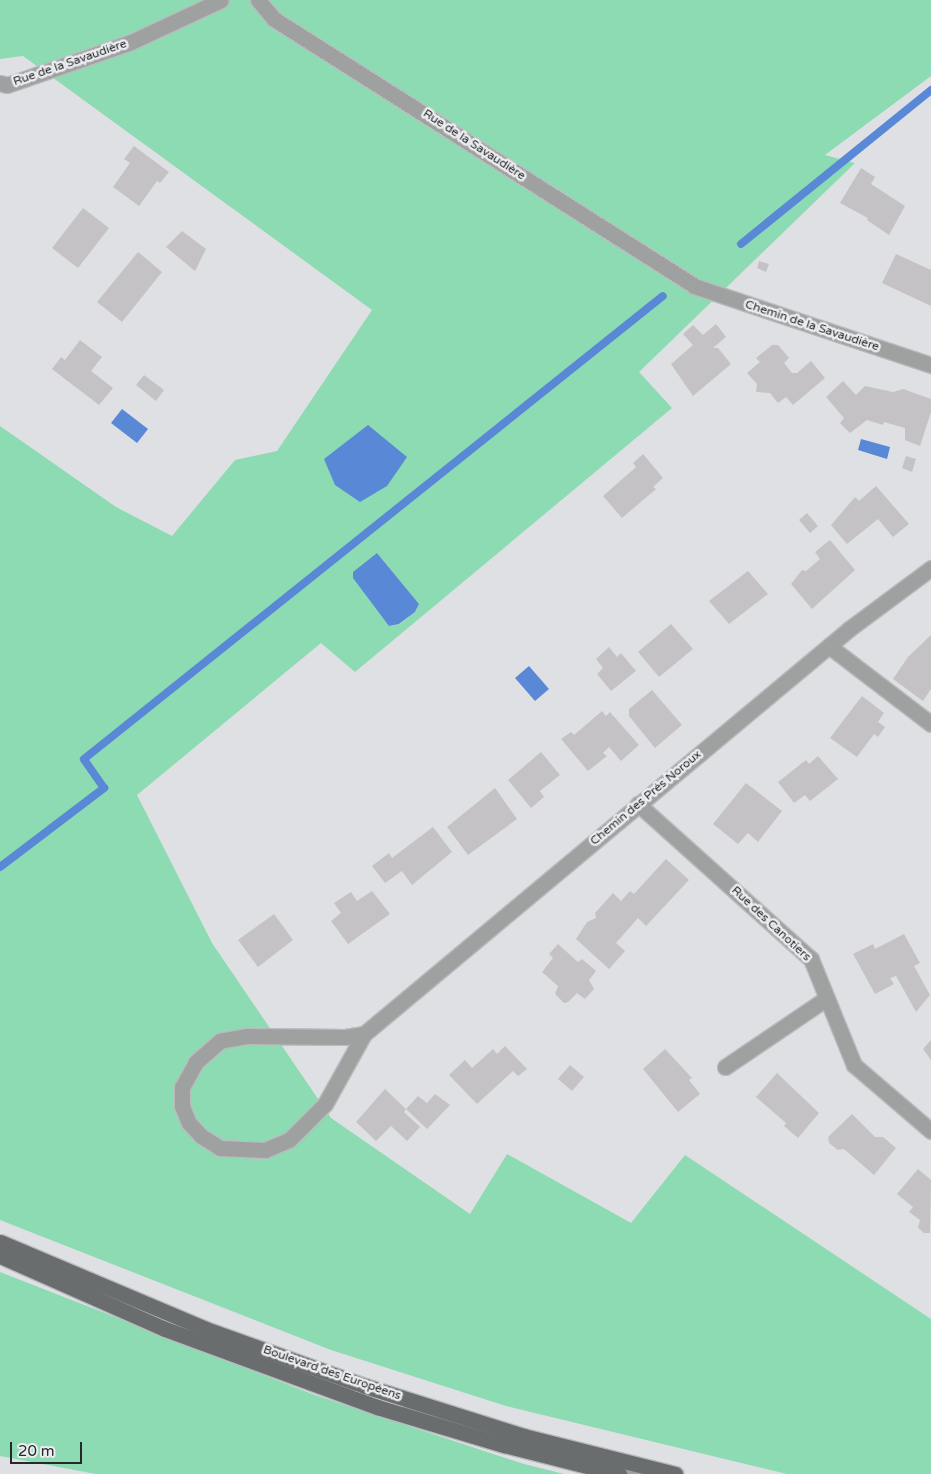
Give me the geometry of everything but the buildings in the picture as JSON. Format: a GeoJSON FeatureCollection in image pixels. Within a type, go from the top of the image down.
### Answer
{"type":"FeatureCollection","features":[{"type":"Feature","properties":{"kind":"main road","name":"Boulevard des Européens"},"geometry":{"type":"LineString","coordinates":[[0,1242],[206,1329],[366,1386],[524,1436],[674,1474]]}},
{"type":"Feature","properties":{"kind":"main road","name":"Boulevard des Européens"},"geometry":{"type":"LineString","coordinates":[[0,1256],[165,1329],[378,1407],[504,1445],[619,1474]]}},
{"type":"Feature","properties":{"kind":"street","name":"Rue de la Savaudière"},"geometry":{"type":"LineString","coordinates":[[0,83],[8,84],[131,42],[220,0]]}},
{"type":"Feature","properties":{"kind":"street","name":"Rue de la Savaudière"},"geometry":{"type":"LineString","coordinates":[[258,0],[274,19],[694,286]]}},
{"type":"Feature","properties":{"kind":"street","name":"Chemin de la Savaudière"},"geometry":{"type":"LineString","coordinates":[[694,286],[931,365]]}},
{"type":"Feature","properties":{"kind":"street","name":"Chemin des Prés Noroux"},"geometry":{"type":"LineString","coordinates":[[364,1034],[345,1037],[247,1036],[220,1042],[196,1062],[182,1087],[182,1106],[189,1123],[201,1136],[220,1148],[266,1150],[289,1140],[325,1104],[364,1034],[828,646],[931,568]]}},
{"type":"Feature","properties":{"kind":"street"},"geometry":{"type":"LineString","coordinates":[[828,646],[931,724]]}},
{"type":"Feature","properties":{"kind":"street","name":"Rue des Canotiers"},"geometry":{"type":"LineString","coordinates":[[638,804],[811,959],[854,1065],[931,1131]]}},
{"type":"Feature","properties":{"kind":"street"},"geometry":{"type":"LineString","coordinates":[[725,1067],[827,998]]}},
{"type":"Feature","properties":{"kind":"street"},"geometry":{"type":"LineString","coordinates":[[0,1251],[322,1379],[488,1434],[646,1474]]}},
{"type":"Feature","properties":{"kind":"green space"},"geometry":{"type":"Polygon","coordinates":[[[0,0],[931,0],[931,76],[825,155],[855,163],[639,372],[672,408],[355,672],[321,643],[137,795],[212,943],[331,1118],[470,1214],[507,1154],[631,1223],[685,1155],[931,1319],[931,1474],[787,1474],[506,1406],[331,1350],[0,1220],[0,426],[116,507],[172,536],[235,460],[277,451],[372,310],[23,56],[0,59],[0,0]],[[377,553],[389,626],[400,624],[415,612],[419,604],[377,553]]]}},
{"type":"Feature","properties":{"kind":"green space"},"geometry":{"type":"Polygon","coordinates":[[[0,1272],[312,1394],[524,1464],[564,1474],[96,1474],[0,1456],[0,1272]]]}},
{"type":"Feature","properties":{"kind":"water"},"geometry":{"type":"Polygon","coordinates":[[[122,409],[148,429],[137,443],[111,423],[122,409]]]}},
{"type":"Feature","properties":{"kind":"water"},"geometry":{"type":"Polygon","coordinates":[[[368,425],[407,457],[387,486],[360,502],[335,485],[324,459],[368,425]]]}},
{"type":"Feature","properties":{"kind":"water"},"geometry":{"type":"Polygon","coordinates":[[[861,439],[890,447],[887,459],[858,450],[861,439]]]}},
{"type":"Feature","properties":{"kind":"water"},"geometry":{"type":"Polygon","coordinates":[[[377,553],[419,604],[415,612],[399,624],[389,626],[353,578],[353,572],[377,553]]]}},
{"type":"Feature","properties":{"kind":"water"},"geometry":{"type":"Polygon","coordinates":[[[529,666],[549,689],[535,701],[515,678],[529,666]]]}},
{"type":"Feature","properties":{"kind":"waterway"},"geometry":{"type":"LineString","coordinates":[[741,244],[931,90]]}},
{"type":"Feature","properties":{"kind":"waterway"},"geometry":{"type":"LineString","coordinates":[[0,867],[104,788],[84,759],[663,296]]}}]}
